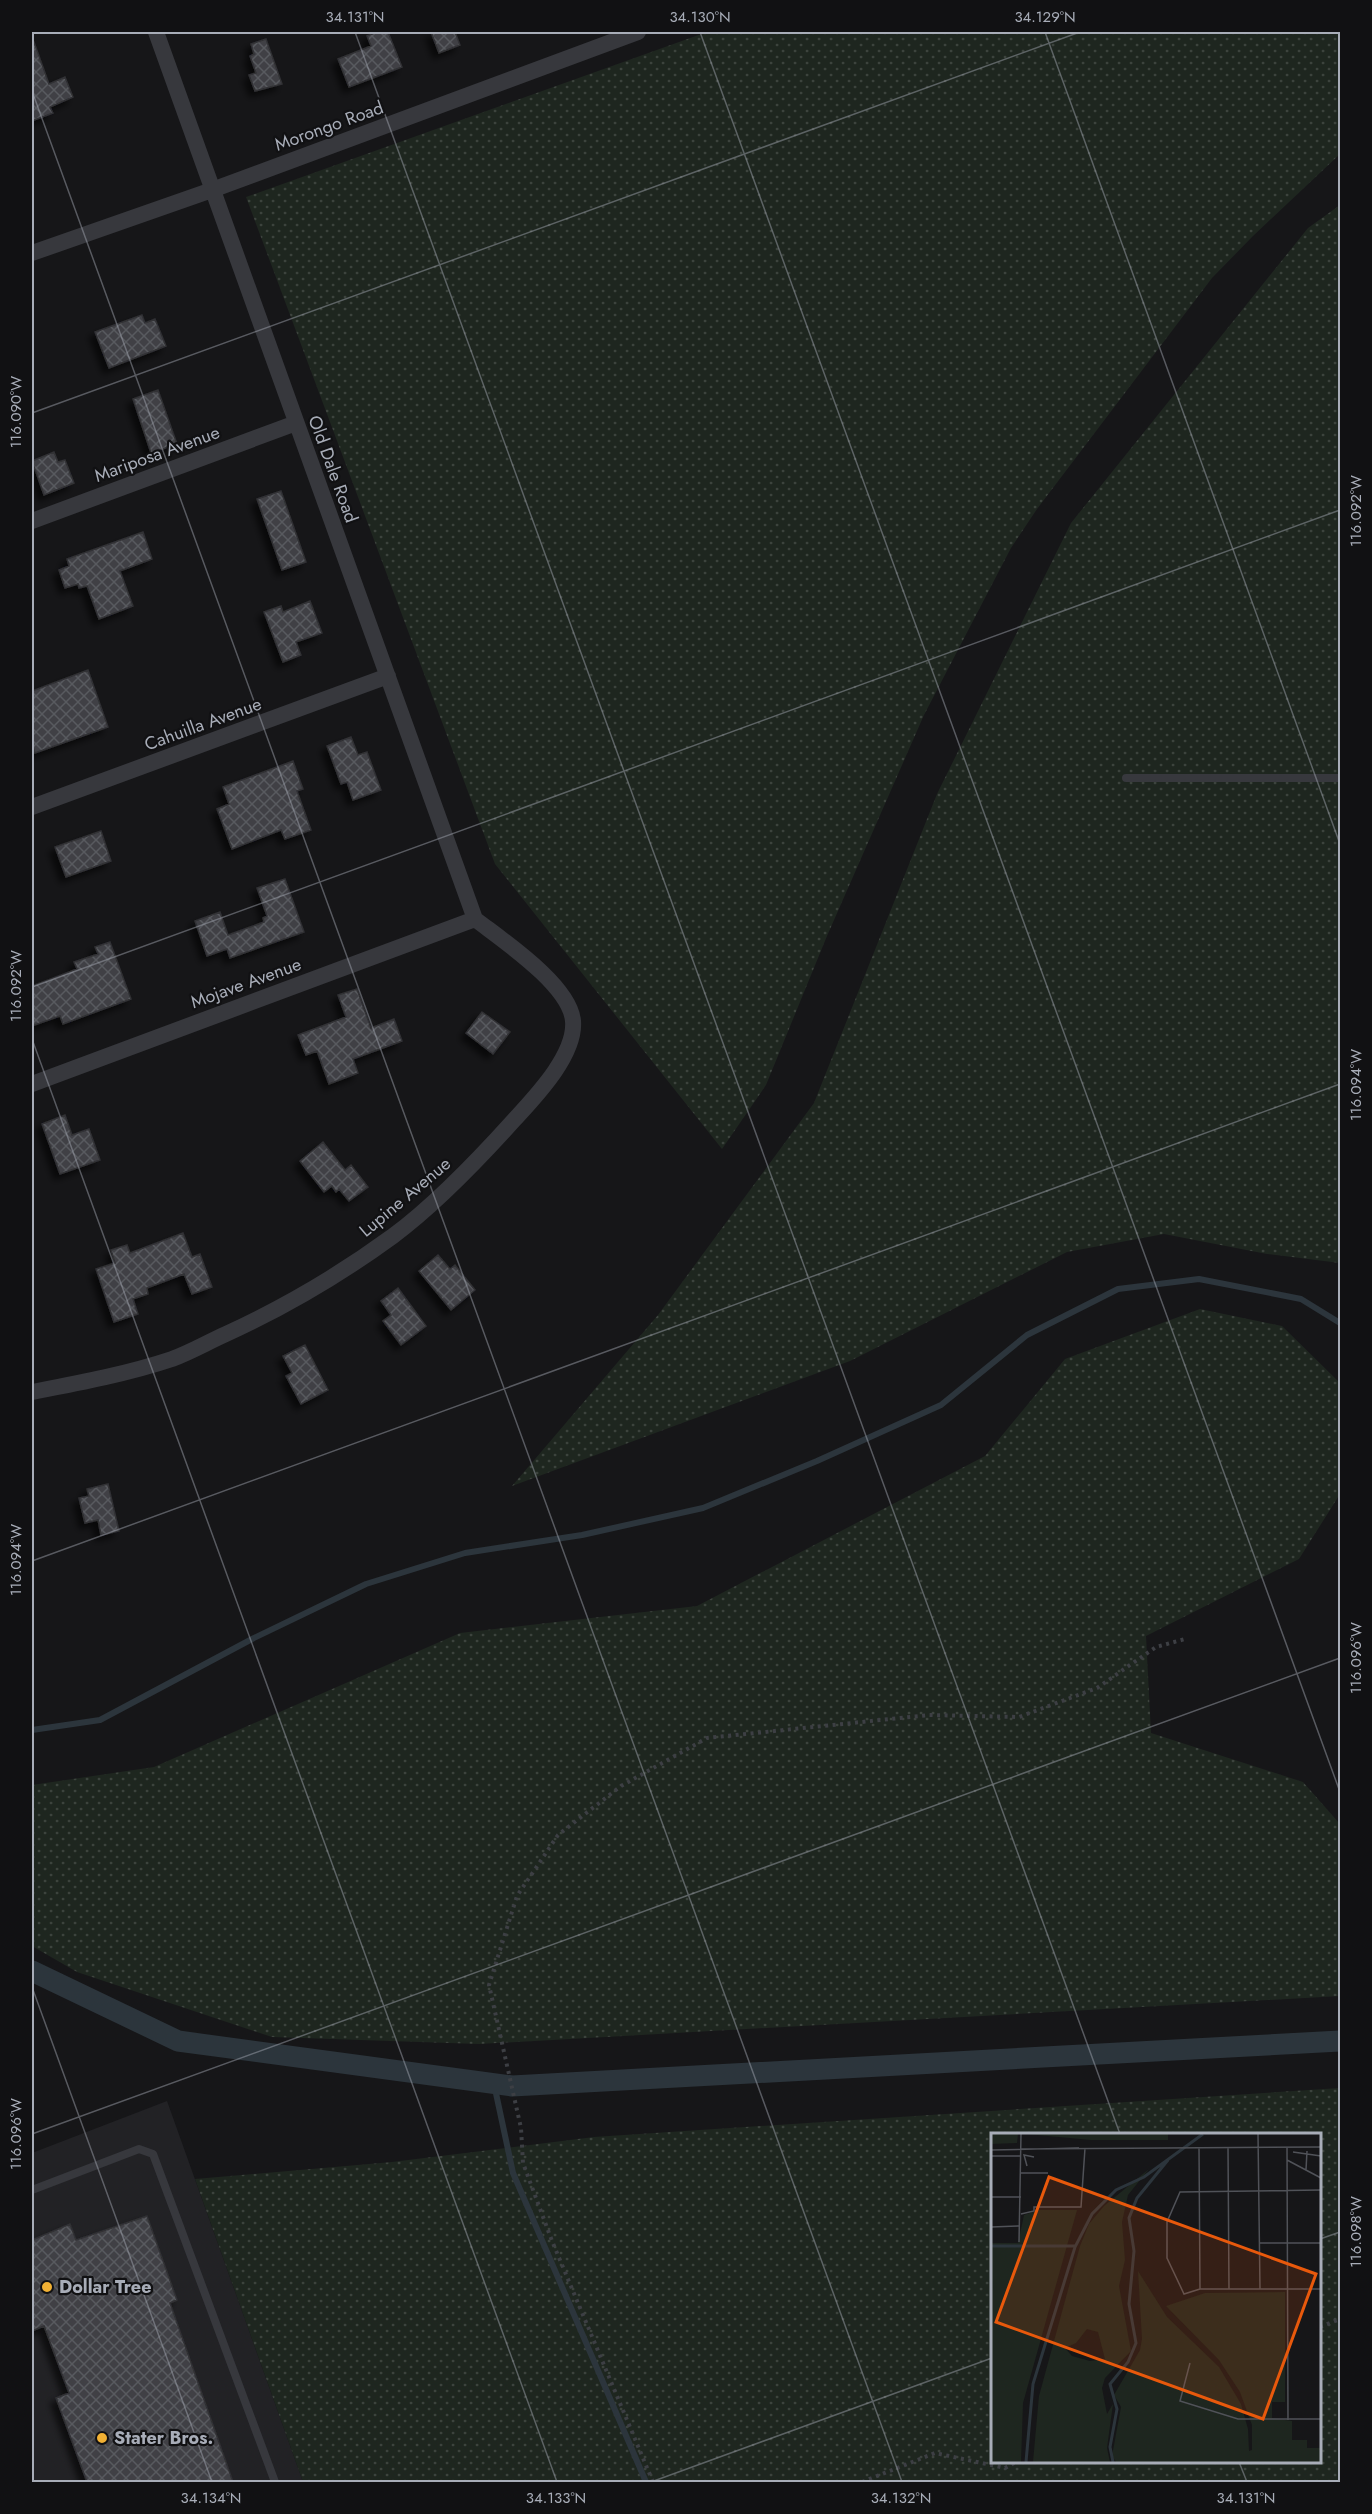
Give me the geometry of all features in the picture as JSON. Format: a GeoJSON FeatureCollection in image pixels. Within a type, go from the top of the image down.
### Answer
{"type":"FeatureCollection","features":[{"type":"Feature","properties":{"kind":"street","name":"Old Dale Road"},"geometry":{"type":"LineString","coordinates":[[156,32],[475,919]]}},
{"type":"Feature","properties":{"kind":"street","name":"Morongo Road"},"geometry":{"type":"LineString","coordinates":[[32,253],[212,190],[638,32]]}},
{"type":"Feature","properties":{"kind":"street","name":"Mariposa Avenue"},"geometry":{"type":"LineString","coordinates":[[32,521],[296,423]]}},
{"type":"Feature","properties":{"kind":"street","name":"Cahuilla Avenue"},"geometry":{"type":"LineString","coordinates":[[32,807],[388,676]]}},
{"type":"Feature","properties":{"kind":"street","name":"Mojave Avenue"},"geometry":{"type":"LineString","coordinates":[[32,1084],[475,919]]}},
{"type":"Feature","properties":{"kind":"street","name":"Lupine Avenue"},"geometry":{"type":"LineString","coordinates":[[32,1392],[98,1379],[173,1358],[263,1317],[323,1283],[395,1235],[475,1163],[545,1084],[562,1059],[571,1039],[573,1021],[566,1000],[541,972],[475,919]]}},
{"type":"Feature","properties":{"kind":"lane"},"geometry":{"type":"LineString","coordinates":[[1126,778],[1341,778]]}},
{"type":"Feature","properties":{"kind":"lane"},"geometry":{"type":"LineString","coordinates":[[32,2190],[139,2149],[153,2154],[275,2482]]}},
{"type":"Feature","properties":{"kind":"path"},"geometry":{"type":"LineString","coordinates":[[653,2482],[552,2241],[523,2163],[521,2128],[489,1985],[517,1896],[558,1834],[621,1786],[707,1738],[929,1715],[1019,1717],[1097,1688],[1156,1647],[1185,1639]]}},
{"type":"Feature","properties":{"kind":"path"},"geometry":{"type":"LineString","coordinates":[[1321,2326],[1341,2319]]}},
{"type":"Feature","properties":{"kind":"path"},"geometry":{"type":"LineString","coordinates":[[862,2482],[935,2453],[1005,2468],[1014,2463]]}},
{"type":"Feature","properties":{"kind":"shaded area"},"geometry":{"type":"Polygon","coordinates":[[[707,32],[1340,32],[1340,154],[1212,278],[1037,509],[1011,548],[924,715],[827,936],[766,1085],[722,1149],[495,864],[246,197],[707,32]]]}},
{"type":"Feature","properties":{"kind":"shaded area"},"geometry":{"type":"Polygon","coordinates":[[[1340,205],[1340,1263],[1267,1254],[1164,1234],[1067,1252],[850,1361],[512,1486],[658,1315],[814,1103],[937,794],[1071,523],[1308,228],[1340,205]]]}},
{"type":"Feature","properties":{"kind":"shaded area"},"geometry":{"type":"Polygon","coordinates":[[[1200,1309],[1282,1326],[1340,1383],[1340,1494],[1299,1559],[1146,1636],[1151,1733],[1303,1782],[1340,1824],[1340,1996],[479,2044],[272,2037],[77,1972],[32,1946],[32,1785],[154,1767],[460,1633],[697,1606],[985,1456],[1065,1359],[1200,1309]]]}},
{"type":"Feature","properties":{"kind":"shaded area"},"geometry":{"type":"Polygon","coordinates":[[[1340,2088],[1340,2482],[303,2482],[195,2179],[392,2162],[594,2137],[1340,2088]]]}},
{"type":"Feature","properties":{"kind":"shaded area"},"geometry":{"type":"Polygon","coordinates":[[[167,2101],[303,2482],[32,2482],[32,2153],[167,2101]]]}},
{"type":"Feature","properties":{"kind":"building"},"geometry":{"type":"Polygon","coordinates":[[[377,32],[388,32],[402,67],[349,87],[338,59],[371,46],[367,36],[377,32]]]}},
{"type":"Feature","properties":{"kind":"building"},"geometry":{"type":"Polygon","coordinates":[[[431,32],[455,32],[460,45],[439,53],[431,32]]]}},
{"type":"Feature","properties":{"kind":"building"},"geometry":{"type":"Polygon","coordinates":[[[266,39],[282,84],[255,91],[249,75],[256,73],[250,56],[254,54],[251,44],[266,39]]]}},
{"type":"Feature","properties":{"kind":"building"},"geometry":{"type":"Polygon","coordinates":[[[32,42],[34,42],[49,84],[65,77],[73,97],[50,107],[53,113],[32,121],[32,42]]]}},
{"type":"Feature","properties":{"kind":"building"},"geometry":{"type":"Polygon","coordinates":[[[142,315],[145,323],[155,319],[166,346],[109,368],[95,332],[142,315]]]}},
{"type":"Feature","properties":{"kind":"building"},"geometry":{"type":"Polygon","coordinates":[[[158,390],[177,444],[151,453],[133,399],[158,390]]]}},
{"type":"Feature","properties":{"kind":"building"},"geometry":{"type":"Polygon","coordinates":[[[54,452],[58,462],[65,460],[74,483],[44,495],[32,461],[54,452]]]}},
{"type":"Feature","properties":{"kind":"building"},"geometry":{"type":"Polygon","coordinates":[[[281,491],[306,562],[282,570],[257,499],[281,491]]]}},
{"type":"Feature","properties":{"kind":"building"},"geometry":{"type":"Polygon","coordinates":[[[143,532],[152,559],[120,571],[133,606],[99,619],[87,586],[79,588],[78,584],[65,588],[59,570],[69,566],[67,559],[143,532]]]}},
{"type":"Feature","properties":{"kind":"building"},"geometry":{"type":"Polygon","coordinates":[[[310,601],[322,633],[296,642],[301,655],[283,662],[264,612],[281,606],[283,612],[310,601]]]}},
{"type":"Feature","properties":{"kind":"building"},"geometry":{"type":"Polygon","coordinates":[[[88,670],[108,727],[35,753],[32,744],[32,691],[88,670]]]}},
{"type":"Feature","properties":{"kind":"building"},"geometry":{"type":"Polygon","coordinates":[[[351,737],[358,755],[367,752],[381,790],[353,800],[347,782],[341,784],[327,746],[351,737]]]}},
{"type":"Feature","properties":{"kind":"building"},"geometry":{"type":"Polygon","coordinates":[[[293,761],[303,789],[297,791],[311,830],[285,839],[281,830],[232,849],[217,809],[229,804],[223,787],[293,761]]]}},
{"type":"Feature","properties":{"kind":"building"},"geometry":{"type":"Polygon","coordinates":[[[101,831],[111,861],[66,877],[55,847],[101,831]]]}},
{"type":"Feature","properties":{"kind":"building"},"geometry":{"type":"Polygon","coordinates":[[[285,879],[304,932],[230,958],[227,949],[207,956],[195,921],[220,912],[228,935],[264,922],[263,918],[267,916],[257,888],[285,879]]]}},
{"type":"Feature","properties":{"kind":"building"},"geometry":{"type":"Polygon","coordinates":[[[110,942],[131,999],[63,1024],[60,1016],[32,1026],[32,986],[77,969],[74,962],[98,954],[95,947],[110,942]]]}},
{"type":"Feature","properties":{"kind":"building"},"geometry":{"type":"Polygon","coordinates":[[[357,989],[371,1028],[394,1019],[402,1041],[353,1059],[358,1073],[329,1084],[317,1051],[306,1055],[298,1035],[346,1017],[338,995],[357,989]]]}},
{"type":"Feature","properties":{"kind":"building"},"geometry":{"type":"Polygon","coordinates":[[[482,1012],[510,1032],[493,1054],[466,1033],[482,1012]]]}},
{"type":"Feature","properties":{"kind":"building"},"geometry":{"type":"Polygon","coordinates":[[[65,1115],[72,1135],[89,1129],[100,1160],[60,1174],[42,1124],[65,1115]]]}},
{"type":"Feature","properties":{"kind":"building"},"geometry":{"type":"Polygon","coordinates":[[[323,1142],[345,1170],[351,1165],[368,1187],[349,1201],[339,1189],[336,1192],[332,1186],[324,1192],[300,1161],[323,1142]]]}},
{"type":"Feature","properties":{"kind":"building"},"geometry":{"type":"Polygon","coordinates":[[[183,1233],[192,1257],[200,1254],[212,1287],[192,1294],[184,1274],[147,1288],[148,1294],[133,1299],[138,1314],[114,1322],[96,1269],[115,1263],[111,1250],[127,1245],[130,1253],[183,1233]]]}},
{"type":"Feature","properties":{"kind":"building"},"geometry":{"type":"Polygon","coordinates":[[[438,1255],[450,1269],[455,1265],[475,1290],[451,1310],[419,1271],[438,1255]]]}},
{"type":"Feature","properties":{"kind":"building"},"geometry":{"type":"Polygon","coordinates":[[[398,1288],[426,1326],[401,1345],[383,1321],[391,1315],[381,1301],[398,1288]]]}},
{"type":"Feature","properties":{"kind":"building"},"geometry":{"type":"Polygon","coordinates":[[[305,1345],[328,1390],[301,1404],[286,1376],[292,1373],[283,1356],[305,1345]]]}},
{"type":"Feature","properties":{"kind":"building"},"geometry":{"type":"Polygon","coordinates":[[[108,1484],[119,1531],[101,1535],[98,1520],[85,1523],[79,1498],[89,1496],[87,1489],[108,1484]]]}},
{"type":"Feature","properties":{"kind":"building"},"geometry":{"type":"Polygon","coordinates":[[[147,2216],[177,2300],[170,2303],[233,2482],[87,2482],[56,2398],[69,2393],[44,2326],[32,2331],[32,2240],[70,2224],[76,2240],[147,2216]]]}},
{"type":"Feature","properties":{"kind":"waterway"},"geometry":{"type":"LineString","coordinates":[[32,1730],[100,1720],[252,1639],[366,1584],[465,1553],[582,1535],[703,1508],[817,1461],[941,1405],[1027,1335],[1118,1289],[1199,1279],[1301,1299],[1340,1323]]}},
{"type":"Feature","properties":{"kind":"waterway"},"geometry":{"type":"LineString","coordinates":[[32,1971],[178,2041],[512,2086],[1340,2041]]}},
{"type":"Feature","properties":{"kind":"waterway"},"geometry":{"type":"LineString","coordinates":[[494,2084],[513,2173],[646,2482]]}},
{"type":"Feature","properties":{"kind":"place","name":"Dollar Tree"},"geometry":{"type":"Point","coordinates":[47,2287]}},
{"type":"Feature","properties":{"kind":"place","name":"Stater Bros."},"geometry":{"type":"Point","coordinates":[102,2438]}}]}
